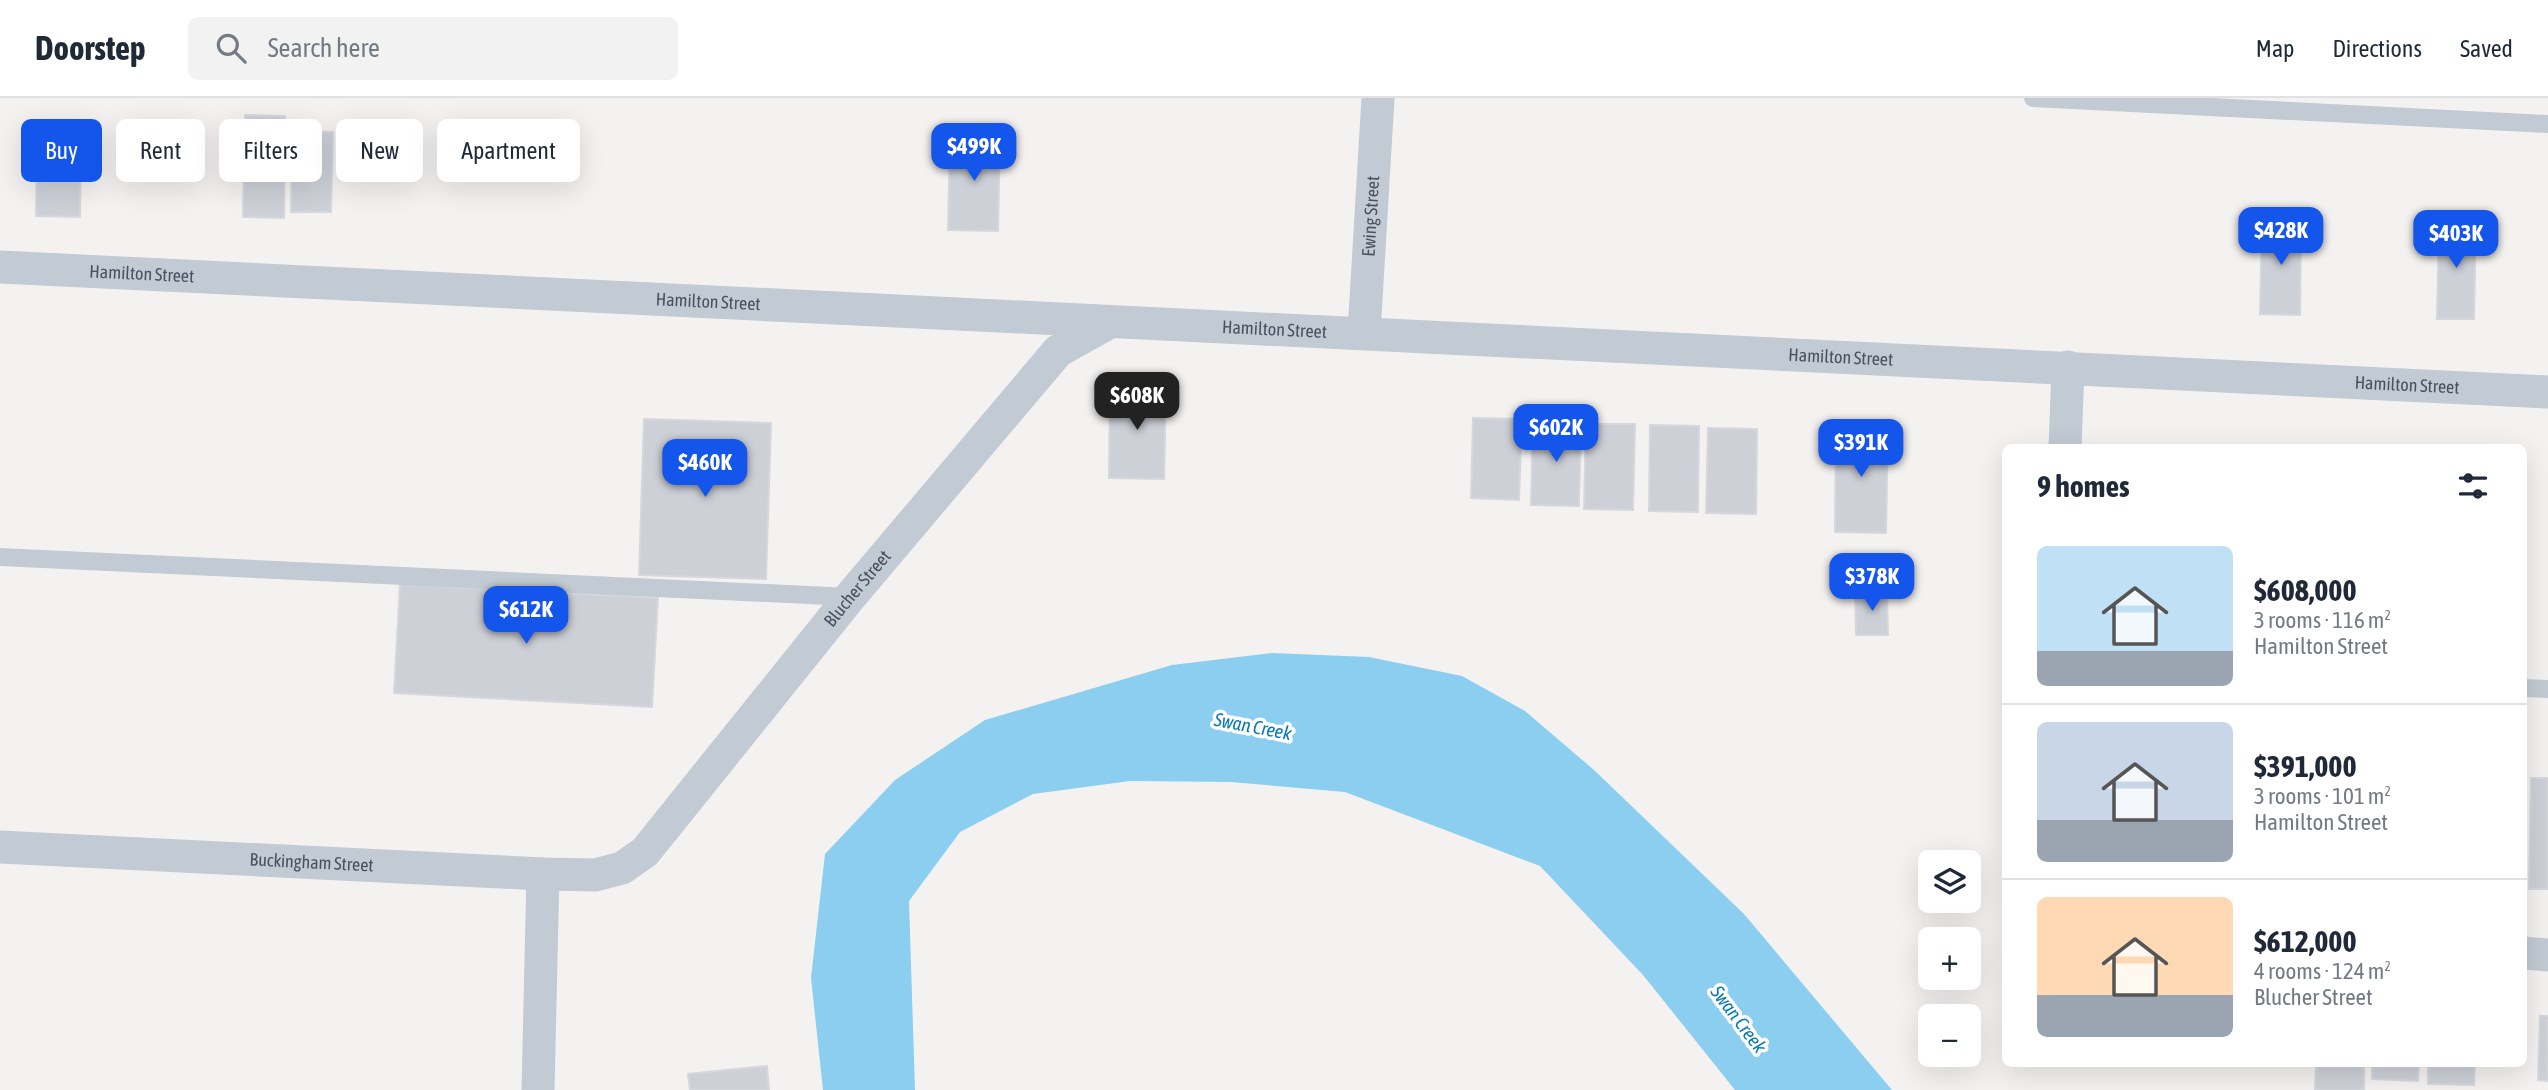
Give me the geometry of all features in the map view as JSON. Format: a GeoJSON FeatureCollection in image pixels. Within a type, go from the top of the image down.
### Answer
{"type":"FeatureCollection","features":[{"type":"Feature","properties":{"kind":"street","name":"Ewing Street"},"geometry":{"type":"LineString","coordinates":[[1364,333],[1378,98]]}},
{"type":"Feature","properties":{"kind":"street","name":"Hamilton Street"},"geometry":{"type":"LineString","coordinates":[[0,267],[2548,392]]}},
{"type":"Feature","properties":{"kind":"street","name":"Blucher Street"},"geometry":{"type":"LineString","coordinates":[[621,868],[645,852],[850,597],[1058,352],[1108,323]]}},
{"type":"Feature","properties":{"kind":"street"},"geometry":{"type":"LineString","coordinates":[[2065,444],[2068,367]]}},
{"type":"Feature","properties":{"kind":"street","name":"Buckingham Street"},"geometry":{"type":"LineString","coordinates":[[0,847],[543,874],[595,875],[621,868]]}},
{"type":"Feature","properties":{"kind":"street"},"geometry":{"type":"LineString","coordinates":[[538,1090],[543,874]]}},
{"type":"Feature","properties":{"kind":"street"},"geometry":{"type":"LineString","coordinates":[[2527,953],[2548,955]]}},
{"type":"Feature","properties":{"kind":"lane"},"geometry":{"type":"LineString","coordinates":[[2033,98],[2548,124]]}},
{"type":"Feature","properties":{"kind":"lane"},"geometry":{"type":"LineString","coordinates":[[0,557],[850,597]]}},
{"type":"Feature","properties":{"kind":"lane"},"geometry":{"type":"LineString","coordinates":[[2527,688],[2548,688]]}},
{"type":"Feature","properties":{"kind":"water","name":"Swan Creek"},"geometry":{"type":"Polygon","coordinates":[[[1272,653],[1369,657],[1462,676],[1525,711],[1594,770],[1744,914],[1892,1090],[1735,1090],[1643,975],[1540,866],[1345,792],[1231,782],[1130,781],[1033,794],[960,832],[909,901],[915,1090],[823,1090],[811,978],[825,854],[895,780],[985,720],[1172,665],[1272,653]]]}},
{"type":"Feature","properties":{"kind":"building"},"geometry":{"type":"Polygon","coordinates":[[[245,115],[285,116],[285,119],[245,119],[245,115]]]}},
{"type":"Feature","properties":{"kind":"building"},"geometry":{"type":"Polygon","coordinates":[[[322,132],[333,132],[331,212],[291,212],[291,182],[322,182],[322,132]]]}},
{"type":"Feature","properties":{"kind":"building"},"geometry":{"type":"Polygon","coordinates":[[[950,134],[1000,135],[998,231],[948,230],[950,134]]]}},
{"type":"Feature","properties":{"kind":"building"},"geometry":{"type":"Polygon","coordinates":[[[36,182],[80,182],[80,217],[36,216],[36,182]]]}},
{"type":"Feature","properties":{"kind":"building"},"geometry":{"type":"Polygon","coordinates":[[[244,182],[284,182],[284,218],[243,217],[244,182]]]}},
{"type":"Feature","properties":{"kind":"building"},"geometry":{"type":"Polygon","coordinates":[[[2262,220],[2301,220],[2300,315],[2260,314],[2262,220]]]}},
{"type":"Feature","properties":{"kind":"building"},"geometry":{"type":"Polygon","coordinates":[[[2439,220],[2476,221],[2474,319],[2437,319],[2439,220]]]}},
{"type":"Feature","properties":{"kind":"building"},"geometry":{"type":"Polygon","coordinates":[[[1110,385],[1166,387],[1164,479],[1109,478],[1110,385]]]}},
{"type":"Feature","properties":{"kind":"building"},"geometry":{"type":"Polygon","coordinates":[[[1473,418],[1522,419],[1519,500],[1471,498],[1473,418]]]}},
{"type":"Feature","properties":{"kind":"building"},"geometry":{"type":"Polygon","coordinates":[[[644,419],[771,423],[766,579],[639,575],[644,419]]]}},
{"type":"Feature","properties":{"kind":"building"},"geometry":{"type":"Polygon","coordinates":[[[1533,421],[1581,422],[1579,506],[1531,505],[1533,421]]]}},
{"type":"Feature","properties":{"kind":"building"},"geometry":{"type":"Polygon","coordinates":[[[1586,424],[1635,424],[1633,510],[1584,509],[1586,424]]]}},
{"type":"Feature","properties":{"kind":"building"},"geometry":{"type":"Polygon","coordinates":[[[1650,425],[1699,426],[1698,512],[1649,511],[1650,425]]]}},
{"type":"Feature","properties":{"kind":"building"},"geometry":{"type":"Polygon","coordinates":[[[1836,425],[1888,426],[1886,533],[1835,532],[1836,425]]]}},
{"type":"Feature","properties":{"kind":"building"},"geometry":{"type":"Polygon","coordinates":[[[1708,428],[1757,429],[1756,514],[1706,513],[1708,428]]]}},
{"type":"Feature","properties":{"kind":"building"},"geometry":{"type":"Polygon","coordinates":[[[400,584],[658,598],[652,707],[394,693],[400,584]]]}},
{"type":"Feature","properties":{"kind":"building"},"geometry":{"type":"Polygon","coordinates":[[[1855,590],[1887,590],[1888,635],[1856,635],[1855,590]]]}},
{"type":"Feature","properties":{"kind":"building"},"geometry":{"type":"Polygon","coordinates":[[[2531,778],[2548,778],[2548,889],[2529,889],[2531,778]]]}},
{"type":"Feature","properties":{"kind":"building"},"geometry":{"type":"Polygon","coordinates":[[[2540,1016],[2548,1016],[2548,1081],[2538,1080],[2540,1016]]]}},
{"type":"Feature","properties":{"kind":"building"},"geometry":{"type":"Polygon","coordinates":[[[767,1066],[769,1090],[690,1090],[688,1074],[767,1066]]]}},
{"type":"Feature","properties":{"kind":"building"},"geometry":{"type":"Polygon","coordinates":[[[2316,1067],[2364,1067],[2364,1090],[2315,1090],[2316,1067]]]}},
{"type":"Feature","properties":{"kind":"building"},"geometry":{"type":"Polygon","coordinates":[[[2372,1067],[2419,1067],[2418,1081],[2372,1079],[2372,1067]]]}},
{"type":"Feature","properties":{"kind":"building"},"geometry":{"type":"Polygon","coordinates":[[[2428,1067],[2475,1067],[2474,1085],[2428,1084],[2428,1067]]]}}]}
